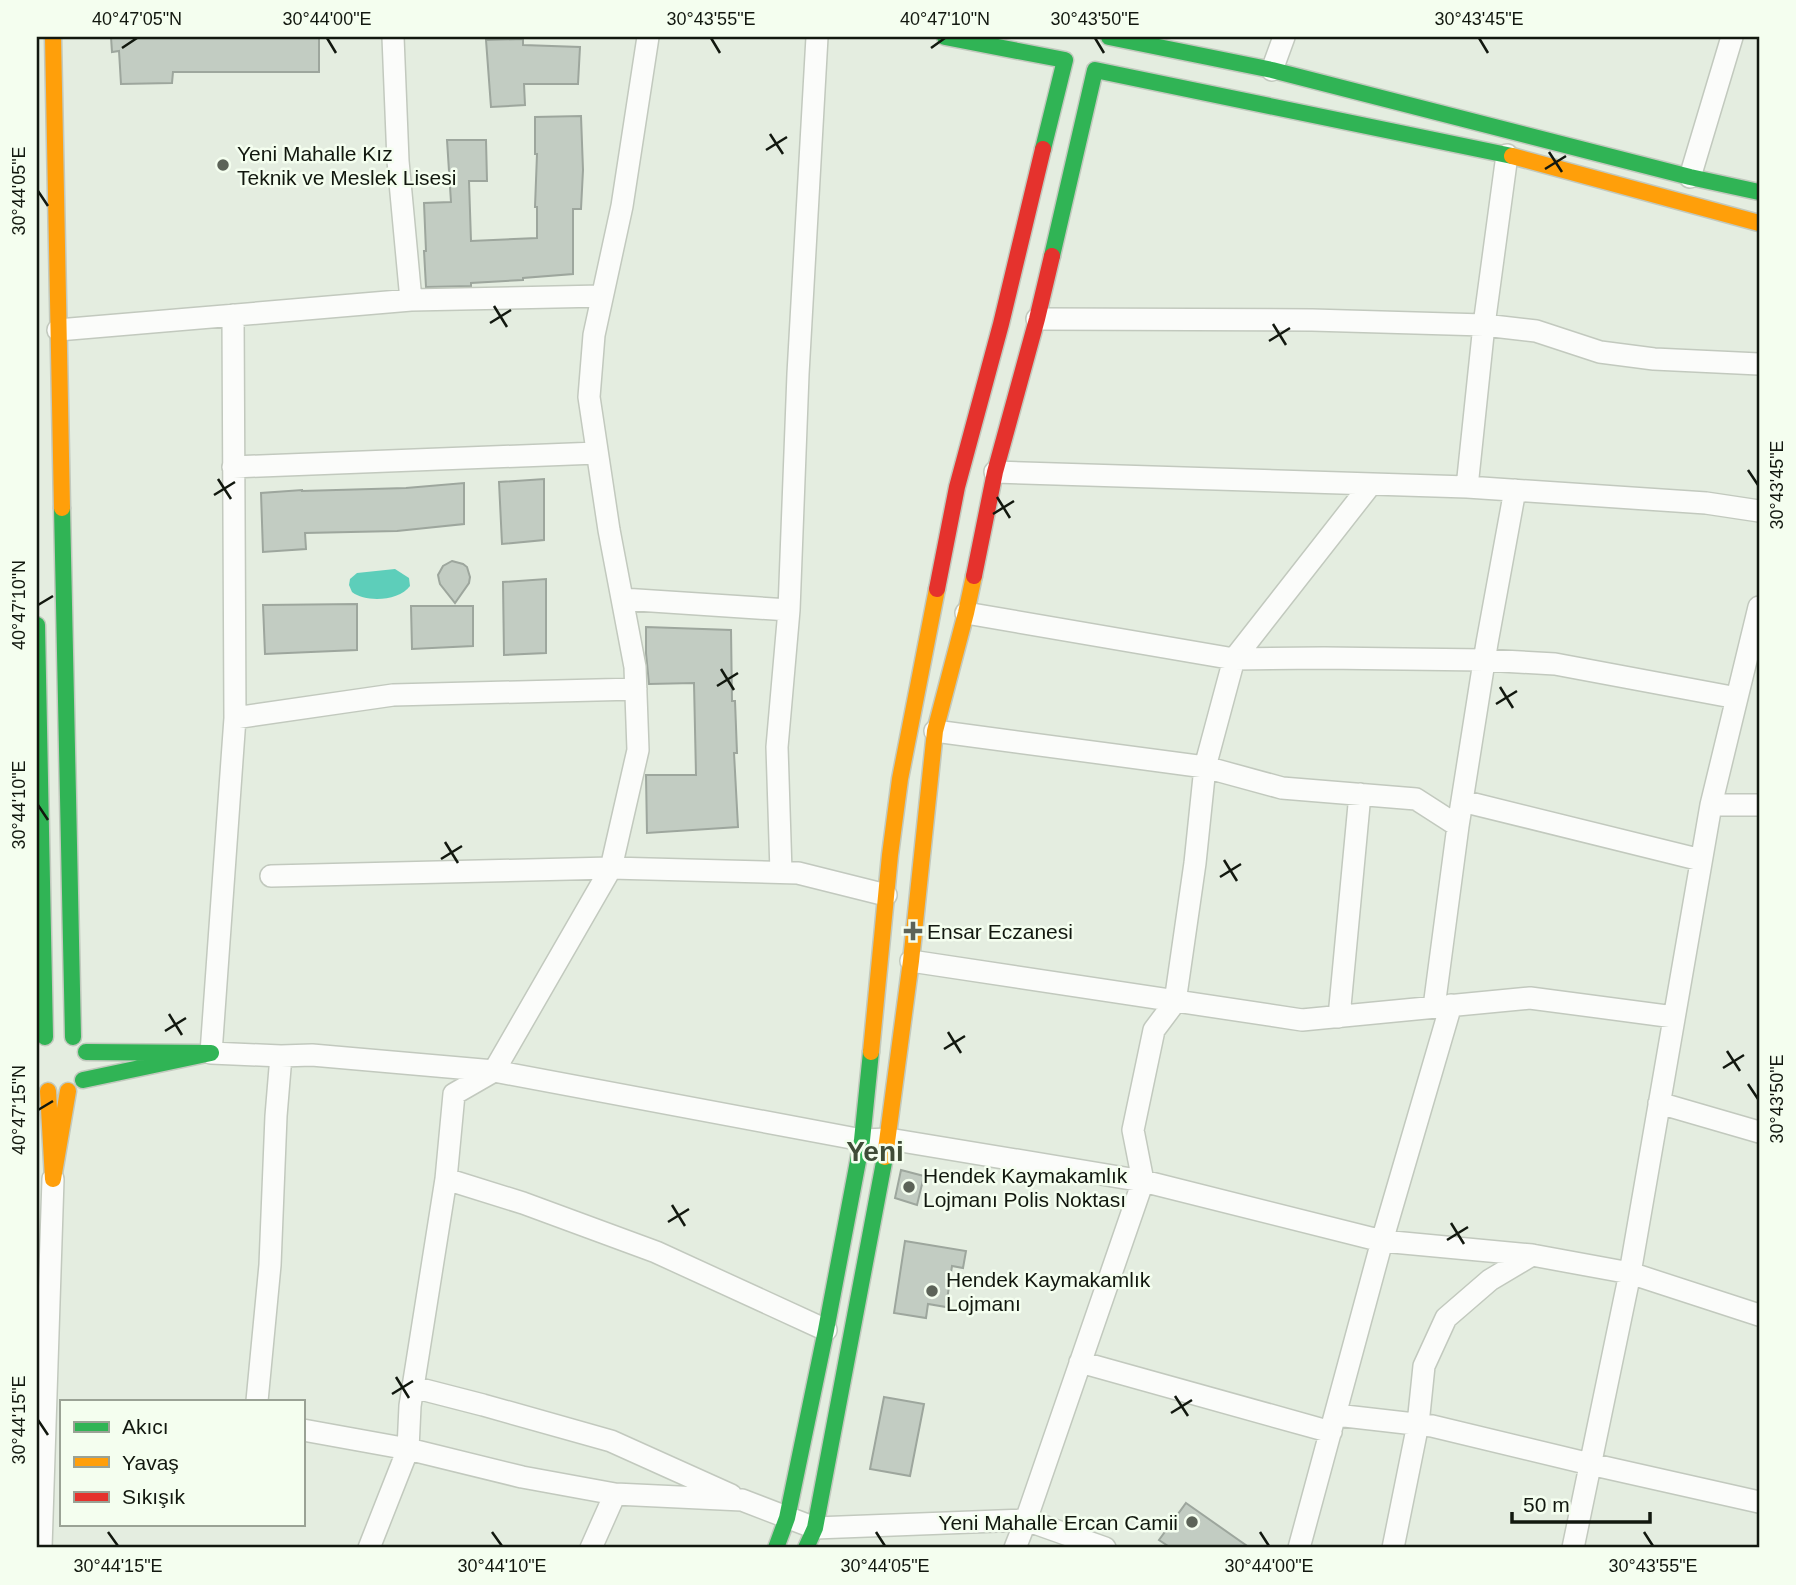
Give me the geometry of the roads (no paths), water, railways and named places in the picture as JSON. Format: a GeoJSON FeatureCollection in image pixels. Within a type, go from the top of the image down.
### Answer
{"type":"FeatureCollection","features":[{"type":"Feature","properties":{"kind":"main road"},"geometry":{"type":"LineString","coordinates":[[53,37],[73,1037]]}},
{"type":"Feature","properties":{"kind":"main road"},"geometry":{"type":"LineString","coordinates":[[945,37],[1064,53]]}},
{"type":"Feature","properties":{"kind":"main road"},"geometry":{"type":"LineString","coordinates":[[1064,53],[1070,65],[1081,71],[1105,51],[1272,70],[1690,177],[1759,192]]}},
{"type":"Feature","properties":{"kind":"main road"},"geometry":{"type":"LineString","coordinates":[[1105,51],[1759,223]]}},
{"type":"Feature","properties":{"kind":"main road"},"geometry":{"type":"LineString","coordinates":[[806,1548],[814,1528],[889,1139],[935,731],[966,613],[995,472],[1105,51]]}},
{"type":"Feature","properties":{"kind":"main road"},"geometry":{"type":"LineString","coordinates":[[776,1548],[787,1518],[862,1140],[900,779],[957,487],[1001,324],[1064,53]]}},
{"type":"Feature","properties":{"kind":"main road"},"geometry":{"type":"LineString","coordinates":[[37,625],[41,1040],[54,1034],[73,1037],[81,1044],[88,1061],[83,1080],[76,1087],[58,1093],[43,1087],[53,1179]]}},
{"type":"Feature","properties":{"kind":"main road"},"geometry":{"type":"LineString","coordinates":[[86,1052],[211,1053]]}},
{"type":"Feature","properties":{"kind":"main road"},"geometry":{"type":"LineString","coordinates":[[83,1080],[211,1053]]}},
{"type":"Feature","properties":{"kind":"main road"},"geometry":{"type":"LineString","coordinates":[[53,1179],[68,1091]]}},
{"type":"Feature","properties":{"kind":"street"},"geometry":{"type":"LineString","coordinates":[[393,37],[398,161],[411,300]]}},
{"type":"Feature","properties":{"kind":"street"},"geometry":{"type":"LineString","coordinates":[[369,1548],[408,1449],[412,1387],[446,1179],[454,1094],[494,1071],[611,868],[638,750],[635,667],[609,530],[589,397],[594,335],[622,206],[648,37]]}},
{"type":"Feature","properties":{"kind":"street"},"geometry":{"type":"LineString","coordinates":[[781,872],[777,747],[789,610],[798,374],[817,37]]}},
{"type":"Feature","properties":{"kind":"street"},"geometry":{"type":"LineString","coordinates":[[1272,70],[1284,37]]}},
{"type":"Feature","properties":{"kind":"street"},"geometry":{"type":"LineString","coordinates":[[1690,177],[1732,37]]}},
{"type":"Feature","properties":{"kind":"street"},"geometry":{"type":"LineString","coordinates":[[1467,487],[1484,325],[1507,155]]}},
{"type":"Feature","properties":{"kind":"street"},"geometry":{"type":"LineString","coordinates":[[58,330],[411,300],[602,296]]}},
{"type":"Feature","properties":{"kind":"street"},"geometry":{"type":"LineString","coordinates":[[233,315],[235,718],[211,1053],[312,1055],[494,1071],[862,1140],[889,1139],[1143,1181],[1382,1241],[1532,1255],[1630,1273],[1759,1315]]}},
{"type":"Feature","properties":{"kind":"street"},"geometry":{"type":"LineString","coordinates":[[1037,319],[1312,320],[1484,325],[1536,331],[1600,352],[1654,359],[1759,364]]}},
{"type":"Feature","properties":{"kind":"street"},"geometry":{"type":"LineString","coordinates":[[233,467],[597,453]]}},
{"type":"Feature","properties":{"kind":"street"},"geometry":{"type":"LineString","coordinates":[[995,472],[1467,487],[1706,503],[1759,512]]}},
{"type":"Feature","properties":{"kind":"street"},"geometry":{"type":"LineString","coordinates":[[1015,1548],[1143,1181],[1133,1130],[1154,1030],[1175,1002],[1195,863],[1205,767],[1234,659],[1371,484]]}},
{"type":"Feature","properties":{"kind":"street"},"geometry":{"type":"LineString","coordinates":[[1298,1548],[1443,1006],[1458,826],[1515,490]]}},
{"type":"Feature","properties":{"kind":"street"},"geometry":{"type":"LineString","coordinates":[[622,599],[789,610]]}},
{"type":"Feature","properties":{"kind":"street"},"geometry":{"type":"LineString","coordinates":[[1573,1548],[1630,1273],[1711,805],[1759,607]]}},
{"type":"Feature","properties":{"kind":"street"},"geometry":{"type":"LineString","coordinates":[[966,613],[1234,659],[1485,660],[1555,664],[1737,698]]}},
{"type":"Feature","properties":{"kind":"street"},"geometry":{"type":"LineString","coordinates":[[235,718],[393,695],[636,688]]}},
{"type":"Feature","properties":{"kind":"street"},"geometry":{"type":"LineString","coordinates":[[935,731],[1205,767],[1282,788],[1416,799],[1458,826]]}},
{"type":"Feature","properties":{"kind":"street"},"geometry":{"type":"LineString","coordinates":[[1339,1017],[1360,794]]}},
{"type":"Feature","properties":{"kind":"street"},"geometry":{"type":"LineString","coordinates":[[1462,801],[1701,860]]}},
{"type":"Feature","properties":{"kind":"street"},"geometry":{"type":"LineString","coordinates":[[1711,805],[1759,805]]}},
{"type":"Feature","properties":{"kind":"street"},"geometry":{"type":"LineString","coordinates":[[271,876],[611,868],[781,872],[798,873],[886,895]]}},
{"type":"Feature","properties":{"kind":"street"},"geometry":{"type":"LineString","coordinates":[[911,961],[1302,1020],[1530,998],[1674,1017]]}},
{"type":"Feature","properties":{"kind":"street"},"geometry":{"type":"LineString","coordinates":[[257,1400],[270,1265],[281,1056]]}},
{"type":"Feature","properties":{"kind":"street"},"geometry":{"type":"LineString","coordinates":[[1659,1103],[1759,1132]]}},
{"type":"Feature","properties":{"kind":"street"},"geometry":{"type":"LineString","coordinates":[[41,1548],[53,1179]]}},
{"type":"Feature","properties":{"kind":"street"},"geometry":{"type":"LineString","coordinates":[[446,1179],[523,1203],[656,1252],[826,1330]]}},
{"type":"Feature","properties":{"kind":"street"},"geometry":{"type":"LineString","coordinates":[[1393,1548],[1418,1424],[1424,1366],[1446,1318],[1490,1280],[1532,1255]]}},
{"type":"Feature","properties":{"kind":"street"},"geometry":{"type":"LineString","coordinates":[[1080,1362],[1333,1423],[1432,1426],[1759,1502]]}},
{"type":"Feature","properties":{"kind":"street"},"geometry":{"type":"LineString","coordinates":[[412,1387],[611,1441],[742,1500],[814,1528],[1026,1520],[1105,1548]]}},
{"type":"Feature","properties":{"kind":"street"},"geometry":{"type":"LineString","coordinates":[[304,1430],[408,1449],[522,1477],[615,1494],[742,1500]]}},
{"type":"Feature","properties":{"kind":"street"},"geometry":{"type":"LineString","coordinates":[[591,1548],[615,1494]]}},
{"type":"Feature","properties":{"kind":"water"},"geometry":{"type":"Polygon","coordinates":[[[395,569],[409,578],[410,586],[398,595],[374,599],[352,592],[350,579],[357,573],[395,569]]]}},
{"type":"Feature","properties":{"kind":"place","name":"Yeni Mahalle Kız Teknik ve Meslek Lisesi"},"geometry":{"type":"Point","coordinates":[223,165]}},
{"type":"Feature","properties":{"kind":"place","name":"Ensar Eczanesi"},"geometry":{"type":"Point","coordinates":[913,931]}},
{"type":"Feature","properties":{"kind":"place","name":"Hendek Kaymakamlık Lojmanı Polis Noktası"},"geometry":{"type":"Point","coordinates":[909,1187]}},
{"type":"Feature","properties":{"kind":"place","name":"Hendek Kaymakamlık Lojmanı"},"geometry":{"type":"Point","coordinates":[932,1291]}},
{"type":"Feature","properties":{"kind":"place","name":"Yeni Mahalle Ercan Camii"},"geometry":{"type":"Point","coordinates":[1192,1522]}},
{"type":"Feature","properties":{"kind":"district","name":"Yeni"},"geometry":{"type":"Point","coordinates":[875,1151]}}]}
